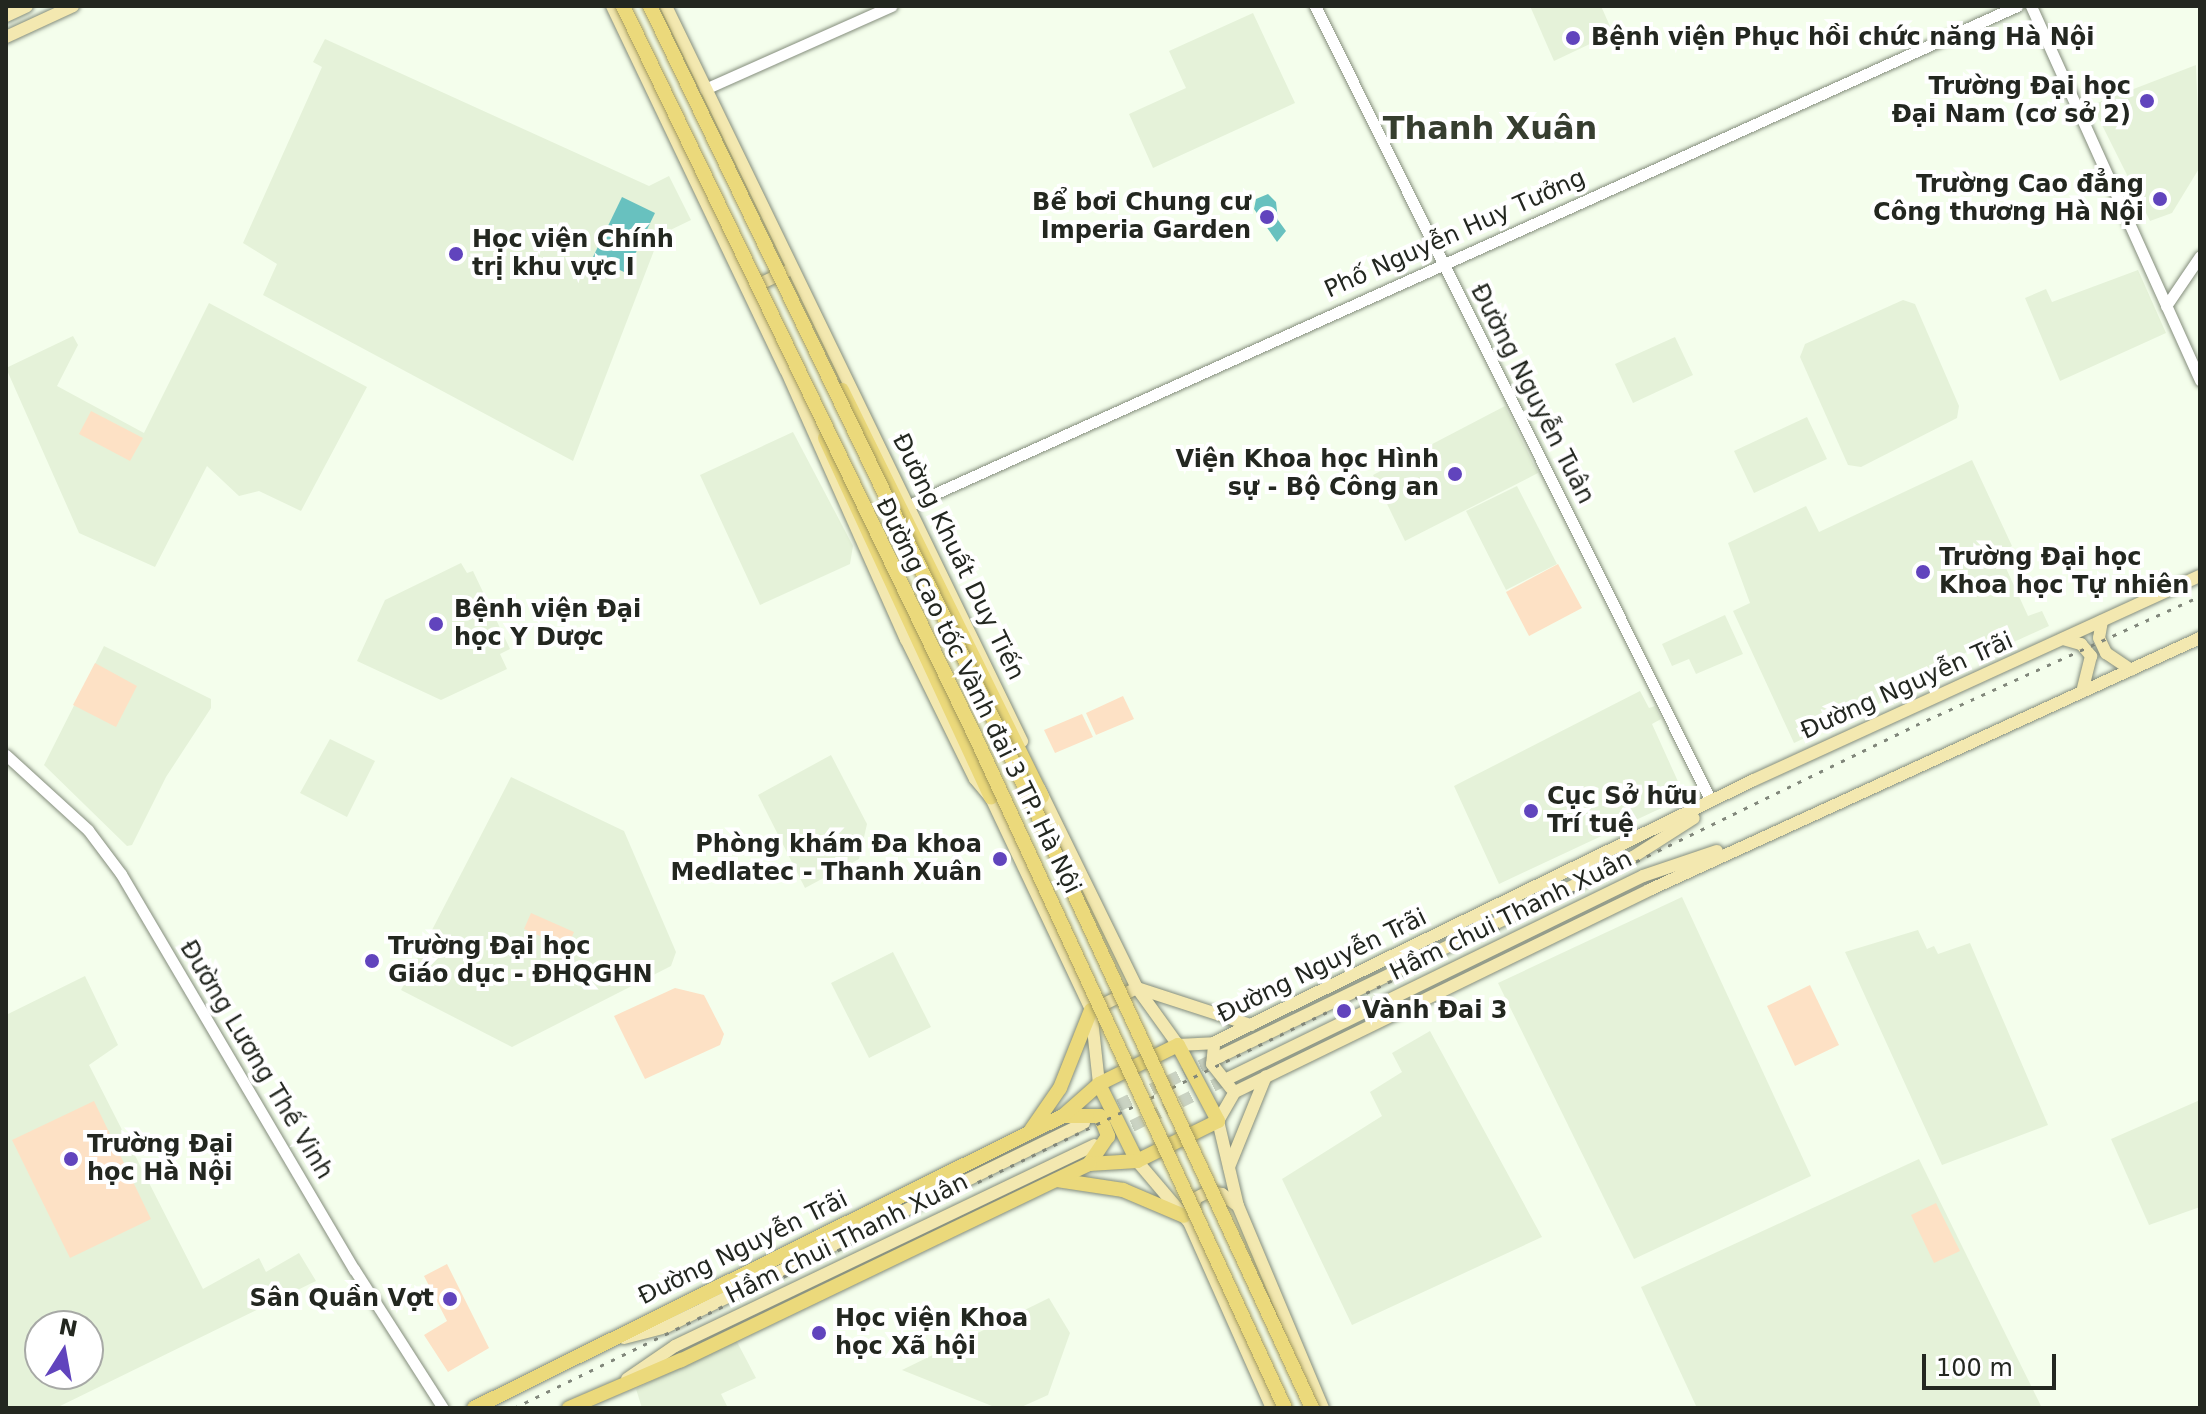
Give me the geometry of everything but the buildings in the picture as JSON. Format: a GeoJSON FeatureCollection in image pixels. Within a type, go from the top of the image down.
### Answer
{"type":"FeatureCollection","features":[{"type":"Feature","properties":{"kind":"highway","name":"Đường cao tốc Vành đai 3 TP. Hà Nội"},"geometry":{"type":"LineString","coordinates":[[623,6],[1141,1090],[1284,1408]]}},
{"type":"Feature","properties":{"kind":"highway","name":"Đường cao tốc Vành đai 3 TP. Hà Nội"},"geometry":{"type":"LineString","coordinates":[[650,6],[1170,1094],[1312,1408]]}},
{"type":"Feature","properties":{"kind":"highway"},"geometry":{"type":"LineString","coordinates":[[784,285],[859,421],[1042,796]]}},
{"type":"Feature","properties":{"kind":"highway"},"geometry":{"type":"LineString","coordinates":[[763,295],[853,504],[991,798]]}},
{"type":"Feature","properties":{"kind":"highway"},"geometry":{"type":"LineString","coordinates":[[1028,1133],[1060,1088],[1091,1010]]}},
{"type":"Feature","properties":{"kind":"highway","name":"Đường Nguyễn Trãi"},"geometry":{"type":"LineString","coordinates":[[474,1408],[1063,1116],[1099,1084],[1178,1045]]}},
{"type":"Feature","properties":{"kind":"highway","name":"Đường Khuất Duy Tiến"},"geometry":{"type":"LineString","coordinates":[[1178,1045],[1218,1121]]}},
{"type":"Feature","properties":{"kind":"highway"},"geometry":{"type":"LineString","coordinates":[[1099,1084],[1137,1161]]}},
{"type":"Feature","properties":{"kind":"highway"},"geometry":{"type":"LineString","coordinates":[[1063,1116],[1100,1116],[1108,1136],[1089,1164]]}},
{"type":"Feature","properties":{"kind":"highway"},"geometry":{"type":"LineString","coordinates":[[569,1408],[624,1381],[681,1360],[1089,1164],[1137,1161],[1218,1121]]}},
{"type":"Feature","properties":{"kind":"highway"},"geometry":{"type":"LineString","coordinates":[[1057,1180],[1110,1186],[1186,1219]]}},
{"type":"Feature","properties":{"kind":"main road"},"geometry":{"type":"LineString","coordinates":[[6,16],[27,6]]}},
{"type":"Feature","properties":{"kind":"main road"},"geometry":{"type":"LineString","coordinates":[[6,37],[73,6]]}},
{"type":"Feature","properties":{"kind":"main road"},"geometry":{"type":"LineString","coordinates":[[612,6],[748,289],[906,639],[975,779],[991,798],[1091,1010],[1099,1084]]}},
{"type":"Feature","properties":{"kind":"main road","name":"Đường Khuất Duy Tiến"},"geometry":{"type":"LineString","coordinates":[[666,6],[789,270],[912,504],[1035,769],[1042,796],[1137,988],[1178,1045]]}},
{"type":"Feature","properties":{"kind":"main road"},"geometry":{"type":"LineString","coordinates":[[748,289],[789,270]]}},
{"type":"Feature","properties":{"kind":"main road","name":"Đường Nguyễn Trãi"},"geometry":{"type":"LineString","coordinates":[[1178,1045],[1213,1043],[1754,780],[2200,576]]}},
{"type":"Feature","properties":{"kind":"main road"},"geometry":{"type":"LineString","coordinates":[[2102,621],[2099,638],[2106,653],[2131,670]]}},
{"type":"Feature","properties":{"kind":"main road"},"geometry":{"type":"LineString","coordinates":[[1323,1408],[1238,1206],[1218,1121],[1235,1092],[1777,831],[2200,638]]}},
{"type":"Feature","properties":{"kind":"main road"},"geometry":{"type":"LineString","coordinates":[[2063,639],[2081,644],[2091,656],[2082,692]]}},
{"type":"Feature","properties":{"kind":"main road","name":"Hầm chui Thanh Xuân"},"geometry":{"type":"LineString","coordinates":[[1219,1057],[1633,857],[1754,780]]}},
{"type":"Feature","properties":{"kind":"main road","name":"Hầm chui Thanh Xuân"},"geometry":{"type":"LineString","coordinates":[[1229,1078],[1643,876],[1777,831]]}},
{"type":"Feature","properties":{"kind":"main road"},"geometry":{"type":"LineString","coordinates":[[1091,1010],[1137,988],[1251,1025]]}},
{"type":"Feature","properties":{"kind":"main road"},"geometry":{"type":"LineString","coordinates":[[1213,1043],[1212,1064],[1235,1092]]}},
{"type":"Feature","properties":{"kind":"main road"},"geometry":{"type":"LineString","coordinates":[[1229,1167],[1266,1076]]}},
{"type":"Feature","properties":{"kind":"main road","name":"Hầm chui Thanh Xuân"},"geometry":{"type":"LineString","coordinates":[[607,1343],[666,1327],[1084,1123]]}},
{"type":"Feature","properties":{"kind":"main road","name":"Hầm chui Thanh Xuân"},"geometry":{"type":"LineString","coordinates":[[624,1381],[675,1346],[1094,1145]]}},
{"type":"Feature","properties":{"kind":"main road"},"geometry":{"type":"LineString","coordinates":[[1137,1161],[1186,1219],[1272,1408]]}},
{"type":"Feature","properties":{"kind":"main road"},"geometry":{"type":"LineString","coordinates":[[1186,1219],[1194,1201],[1206,1192],[1220,1193],[1238,1206]]}},
{"type":"Feature","properties":{"kind":"main road"},"geometry":{"type":"LineString","coordinates":[[1208,1266],[1220,1269],[1284,1408]]}},
{"type":"Feature","properties":{"kind":"street"},"geometry":{"type":"LineString","coordinates":[[705,89],[891,6]]}},
{"type":"Feature","properties":{"kind":"street","name":"Đường Nguyễn Tuân"},"geometry":{"type":"LineString","coordinates":[[1315,6],[1711,801]]}},
{"type":"Feature","properties":{"kind":"street","name":"Phố Nguyễn Huy Tưởng"},"geometry":{"type":"LineString","coordinates":[[912,504],[2017,6]]}},
{"type":"Feature","properties":{"kind":"street"},"geometry":{"type":"LineString","coordinates":[[2031,6],[2200,381]]}},
{"type":"Feature","properties":{"kind":"street"},"geometry":{"type":"LineString","coordinates":[[2166,306],[2200,256]]}},
{"type":"Feature","properties":{"kind":"street","name":"Đường Lương Thế Vinh"},"geometry":{"type":"LineString","coordinates":[[6,755],[88,830],[121,874],[354,1269],[443,1408]]}},
{"type":"Feature","properties":{"kind":"shaded area","name":"Bệnh viện Phục hồi chức năng Hà Nội"},"geometry":{"type":"Polygon","coordinates":[[[1530,6],[1601,6],[1613,33],[1554,61],[1530,6]]]}},
{"type":"Feature","properties":{"kind":"shaded area"},"geometry":{"type":"Polygon","coordinates":[[[1253,13],[1295,103],[1153,168],[1129,114],[1186,88],[1169,51],[1253,13]]]}},
{"type":"Feature","properties":{"kind":"shaded area","name":"Học viện Chính trị khu vực I"},"geometry":{"type":"Polygon","coordinates":[[[325,39],[649,186],[669,176],[691,220],[660,235],[573,461],[263,295],[277,264],[243,243],[322,67],[313,62],[325,39]]]}},
{"type":"Feature","properties":{"kind":"shaded area"},"geometry":{"type":"Polygon","coordinates":[[[2196,65],[2200,167],[2172,213],[2150,221],[2092,105],[2196,65]]]}},
{"type":"Feature","properties":{"kind":"shaded area"},"geometry":{"type":"Polygon","coordinates":[[[2138,270],[2166,333],[2060,381],[2025,298],[2046,289],[2052,302],[2138,270]]]}},
{"type":"Feature","properties":{"kind":"shaded area"},"geometry":{"type":"Polygon","coordinates":[[[1903,300],[1915,304],[1959,406],[1957,418],[1861,467],[1848,465],[1800,357],[1805,344],[1903,300]]]}},
{"type":"Feature","properties":{"kind":"shaded area"},"geometry":{"type":"Polygon","coordinates":[[[209,303],[367,387],[301,511],[259,491],[239,496],[207,466],[155,567],[79,533],[6,368],[73,336],[78,345],[57,386],[144,433],[209,303]]]}},
{"type":"Feature","properties":{"kind":"shaded area"},"geometry":{"type":"Polygon","coordinates":[[[1675,337],[1693,375],[1633,403],[1615,364],[1675,337]]]}},
{"type":"Feature","properties":{"kind":"shaded area","name":"Viện Khoa học Hình sự - Bộ Công an"},"geometry":{"type":"Polygon","coordinates":[[[1505,406],[1538,473],[1405,541],[1373,475],[1505,406]]]}},
{"type":"Feature","properties":{"kind":"shaded area"},"geometry":{"type":"Polygon","coordinates":[[[91,411],[143,438],[130,461],[79,434],[91,411]]]}},
{"type":"Feature","properties":{"kind":"shaded area"},"geometry":{"type":"Polygon","coordinates":[[[1807,417],[1827,459],[1754,493],[1734,451],[1807,417]]]}},
{"type":"Feature","properties":{"kind":"shaded area"},"geometry":{"type":"Polygon","coordinates":[[[793,432],[853,546],[850,564],[760,605],[700,475],[793,432]]]}},
{"type":"Feature","properties":{"kind":"shaded area"},"geometry":{"type":"Polygon","coordinates":[[[1972,460],[2012,546],[1999,553],[2028,616],[2042,611],[2049,626],[1981,657],[1974,649],[1947,661],[1946,673],[1794,743],[1733,611],[1750,603],[1728,543],[1806,506],[1819,532],[1972,460]]]}},
{"type":"Feature","properties":{"kind":"shaded area"},"geometry":{"type":"Polygon","coordinates":[[[1517,486],[1557,564],[1506,590],[1466,511],[1517,486]]]}},
{"type":"Feature","properties":{"kind":"shaded area","name":"Bệnh viện Đại học Y Dược"},"geometry":{"type":"Polygon","coordinates":[[[461,563],[467,573],[473,571],[510,649],[500,654],[507,669],[441,700],[357,661],[385,600],[461,563]]]}},
{"type":"Feature","properties":{"kind":"shaded area"},"geometry":{"type":"Polygon","coordinates":[[[1558,564],[1582,608],[1529,636],[1506,592],[1558,564]]]}},
{"type":"Feature","properties":{"kind":"shaded area"},"geometry":{"type":"Polygon","coordinates":[[[1725,615],[1743,654],[1696,674],[1689,659],[1672,666],[1662,644],[1725,615]]]}},
{"type":"Feature","properties":{"kind":"shaded area"},"geometry":{"type":"Polygon","coordinates":[[[104,646],[211,699],[211,708],[166,777],[132,845],[127,846],[44,765],[104,646]]]}},
{"type":"Feature","properties":{"kind":"shaded area"},"geometry":{"type":"Polygon","coordinates":[[[95,663],[137,686],[116,727],[73,705],[95,663]]]}},
{"type":"Feature","properties":{"kind":"shaded area"},"geometry":{"type":"Polygon","coordinates":[[[1640,691],[1649,708],[1655,706],[1659,714],[1661,719],[1652,724],[1685,797],[1499,884],[1454,786],[1640,691]]]}},
{"type":"Feature","properties":{"kind":"shaded area"},"geometry":{"type":"Polygon","coordinates":[[[1123,696],[1134,719],[1096,735],[1086,713],[1123,696]]]}},
{"type":"Feature","properties":{"kind":"shaded area"},"geometry":{"type":"Polygon","coordinates":[[[1082,714],[1093,737],[1055,753],[1044,730],[1082,714]]]}},
{"type":"Feature","properties":{"kind":"shaded area"},"geometry":{"type":"Polygon","coordinates":[[[330,739],[375,761],[347,817],[300,793],[330,739]]]}},
{"type":"Feature","properties":{"kind":"shaded area"},"geometry":{"type":"Polygon","coordinates":[[[831,755],[867,824],[859,859],[805,888],[758,795],[831,755]]]}},
{"type":"Feature","properties":{"kind":"shaded area"},"geometry":{"type":"Polygon","coordinates":[[[511,777],[624,831],[676,952],[671,966],[512,1047],[401,990],[511,777]]]}},
{"type":"Feature","properties":{"kind":"shaded area"},"geometry":{"type":"Polygon","coordinates":[[[1682,897],[1811,1176],[1634,1259],[1498,983],[1682,897]]]}},
{"type":"Feature","properties":{"kind":"shaded area"},"geometry":{"type":"Polygon","coordinates":[[[531,913],[574,932],[567,948],[524,929],[531,913]]]}},
{"type":"Feature","properties":{"kind":"shaded area"},"geometry":{"type":"Polygon","coordinates":[[[1918,930],[1927,949],[1934,946],[1938,954],[1970,943],[2048,1125],[1942,1165],[1845,952],[1918,930]]]}},
{"type":"Feature","properties":{"kind":"shaded area"},"geometry":{"type":"Polygon","coordinates":[[[893,952],[931,1027],[869,1058],[831,983],[893,952]]]}},
{"type":"Feature","properties":{"kind":"shaded area","name":"Trường Đại học Hà Nội"},"geometry":{"type":"Polygon","coordinates":[[[85,976],[118,1045],[89,1065],[203,1289],[259,1258],[266,1272],[299,1253],[316,1281],[104,1385],[104,1310],[24,1310],[24,1390],[93,1390],[56,1408],[6,1408],[6,1015],[85,976]]]}},
{"type":"Feature","properties":{"kind":"shaded area"},"geometry":{"type":"Polygon","coordinates":[[[1810,985],[1839,1045],[1795,1066],[1767,1006],[1810,985]]]}},
{"type":"Feature","properties":{"kind":"shaded area"},"geometry":{"type":"Polygon","coordinates":[[[675,988],[704,995],[724,1034],[720,1045],[645,1079],[614,1016],[675,988]]]}},
{"type":"Feature","properties":{"kind":"shaded area"},"geometry":{"type":"Polygon","coordinates":[[[1430,1031],[1542,1237],[1352,1325],[1282,1179],[1382,1116],[1370,1092],[1402,1072],[1392,1053],[1430,1031]]]}},
{"type":"Feature","properties":{"kind":"shaded area"},"geometry":{"type":"Polygon","coordinates":[[[2200,1100],[2200,1207],[2149,1225],[2111,1139],[2200,1100]]]}},
{"type":"Feature","properties":{"kind":"shaded area"},"geometry":{"type":"Polygon","coordinates":[[[94,1101],[151,1219],[70,1258],[12,1140],[94,1101]]]}},
{"type":"Feature","properties":{"kind":"shaded area"},"geometry":{"type":"Polygon","coordinates":[[[1919,1159],[2042,1408],[1697,1408],[1641,1287],[1919,1159]]]}},
{"type":"Feature","properties":{"kind":"shaded area"},"geometry":{"type":"Polygon","coordinates":[[[1936,1203],[1960,1251],[1934,1263],[1911,1215],[1936,1203]]]}},
{"type":"Feature","properties":{"kind":"shaded area","name":"Sân Quần Vợt"},"geometry":{"type":"Polygon","coordinates":[[[447,1264],[489,1348],[448,1372],[424,1335],[447,1321],[424,1276],[447,1264]]]}},
{"type":"Feature","properties":{"kind":"shaded area"},"geometry":{"type":"Polygon","coordinates":[[[1049,1298],[1070,1333],[1048,1395],[1019,1408],[997,1408],[902,1370],[1049,1298]]]}},
{"type":"Feature","properties":{"kind":"shaded area"},"geometry":{"type":"Polygon","coordinates":[[[736,1340],[756,1378],[721,1394],[728,1408],[642,1408],[636,1389],[736,1340]]]}},
{"type":"Feature","properties":{"kind":"water","name":"Bể bơi Chung cư Imperia Garden"},"geometry":{"type":"Polygon","coordinates":[[[1268,194],[1276,202],[1278,220],[1286,231],[1277,242],[1254,209],[1256,199],[1268,194]]]}},
{"type":"Feature","properties":{"kind":"water"},"geometry":{"type":"Polygon","coordinates":[[[622,197],[655,213],[626,273],[593,257],[622,197]]]}},
{"type":"Feature","properties":{"kind":"tunnel"},"geometry":{"type":"LineString","coordinates":[[1103,1113],[1219,1057]]}},
{"type":"Feature","properties":{"kind":"tunnel"},"geometry":{"type":"LineString","coordinates":[[1100,1142],[1229,1078]]}},
{"type":"Feature","properties":{"kind":"railway"},"geometry":{"type":"LineString","coordinates":[[514,1408],[1916,725],[2200,596]]}},
{"type":"Feature","properties":{"kind":"place","name":"Bệnh viện Phục hồi chức năng Hà Nội"},"geometry":{"type":"Point","coordinates":[1573,38]}},
{"type":"Feature","properties":{"kind":"place","name":"Trường Đại học Đại Nam (cơ sở 2)"},"geometry":{"type":"Point","coordinates":[2147,101]}},
{"type":"Feature","properties":{"kind":"place","name":"Trường Cao đẳng Công thương Hà Nội"},"geometry":{"type":"Point","coordinates":[2160,199]}},
{"type":"Feature","properties":{"kind":"place","name":"Bể bơi Chung cư Imperia Garden"},"geometry":{"type":"Point","coordinates":[1267,217]}},
{"type":"Feature","properties":{"kind":"place","name":"Học viện Chính trị khu vực I"},"geometry":{"type":"Point","coordinates":[456,254]}},
{"type":"Feature","properties":{"kind":"place","name":"Viện Khoa học Hình sự - Bộ Công an"},"geometry":{"type":"Point","coordinates":[1455,474]}},
{"type":"Feature","properties":{"kind":"place","name":"Trường Đại học Khoa học Tự nhiên"},"geometry":{"type":"Point","coordinates":[1923,572]}},
{"type":"Feature","properties":{"kind":"place","name":"Bệnh viện Đại học Y Dược"},"geometry":{"type":"Point","coordinates":[436,624]}},
{"type":"Feature","properties":{"kind":"place","name":"Cục Sở hữu Trí tuệ"},"geometry":{"type":"Point","coordinates":[1531,811]}},
{"type":"Feature","properties":{"kind":"place","name":"Phòng khám Đa khoa Medlatec - Thanh Xuân"},"geometry":{"type":"Point","coordinates":[1000,859]}},
{"type":"Feature","properties":{"kind":"place","name":"Trường Đại học Giáo dục - ĐHQGHN"},"geometry":{"type":"Point","coordinates":[372,961]}},
{"type":"Feature","properties":{"kind":"place","name":"Vành Đai 3"},"geometry":{"type":"Point","coordinates":[1344,1011]}},
{"type":"Feature","properties":{"kind":"place","name":"Trường Đại học Hà Nội"},"geometry":{"type":"Point","coordinates":[71,1159]}},
{"type":"Feature","properties":{"kind":"place","name":"Sân Quần Vợt"},"geometry":{"type":"Point","coordinates":[450,1299]}},
{"type":"Feature","properties":{"kind":"place","name":"Học viện Khoa học Xã hội"},"geometry":{"type":"Point","coordinates":[819,1333]}},
{"type":"Feature","properties":{"kind":"district","name":"Thanh Xuân"},"geometry":{"type":"Point","coordinates":[1490,128]}}]}
